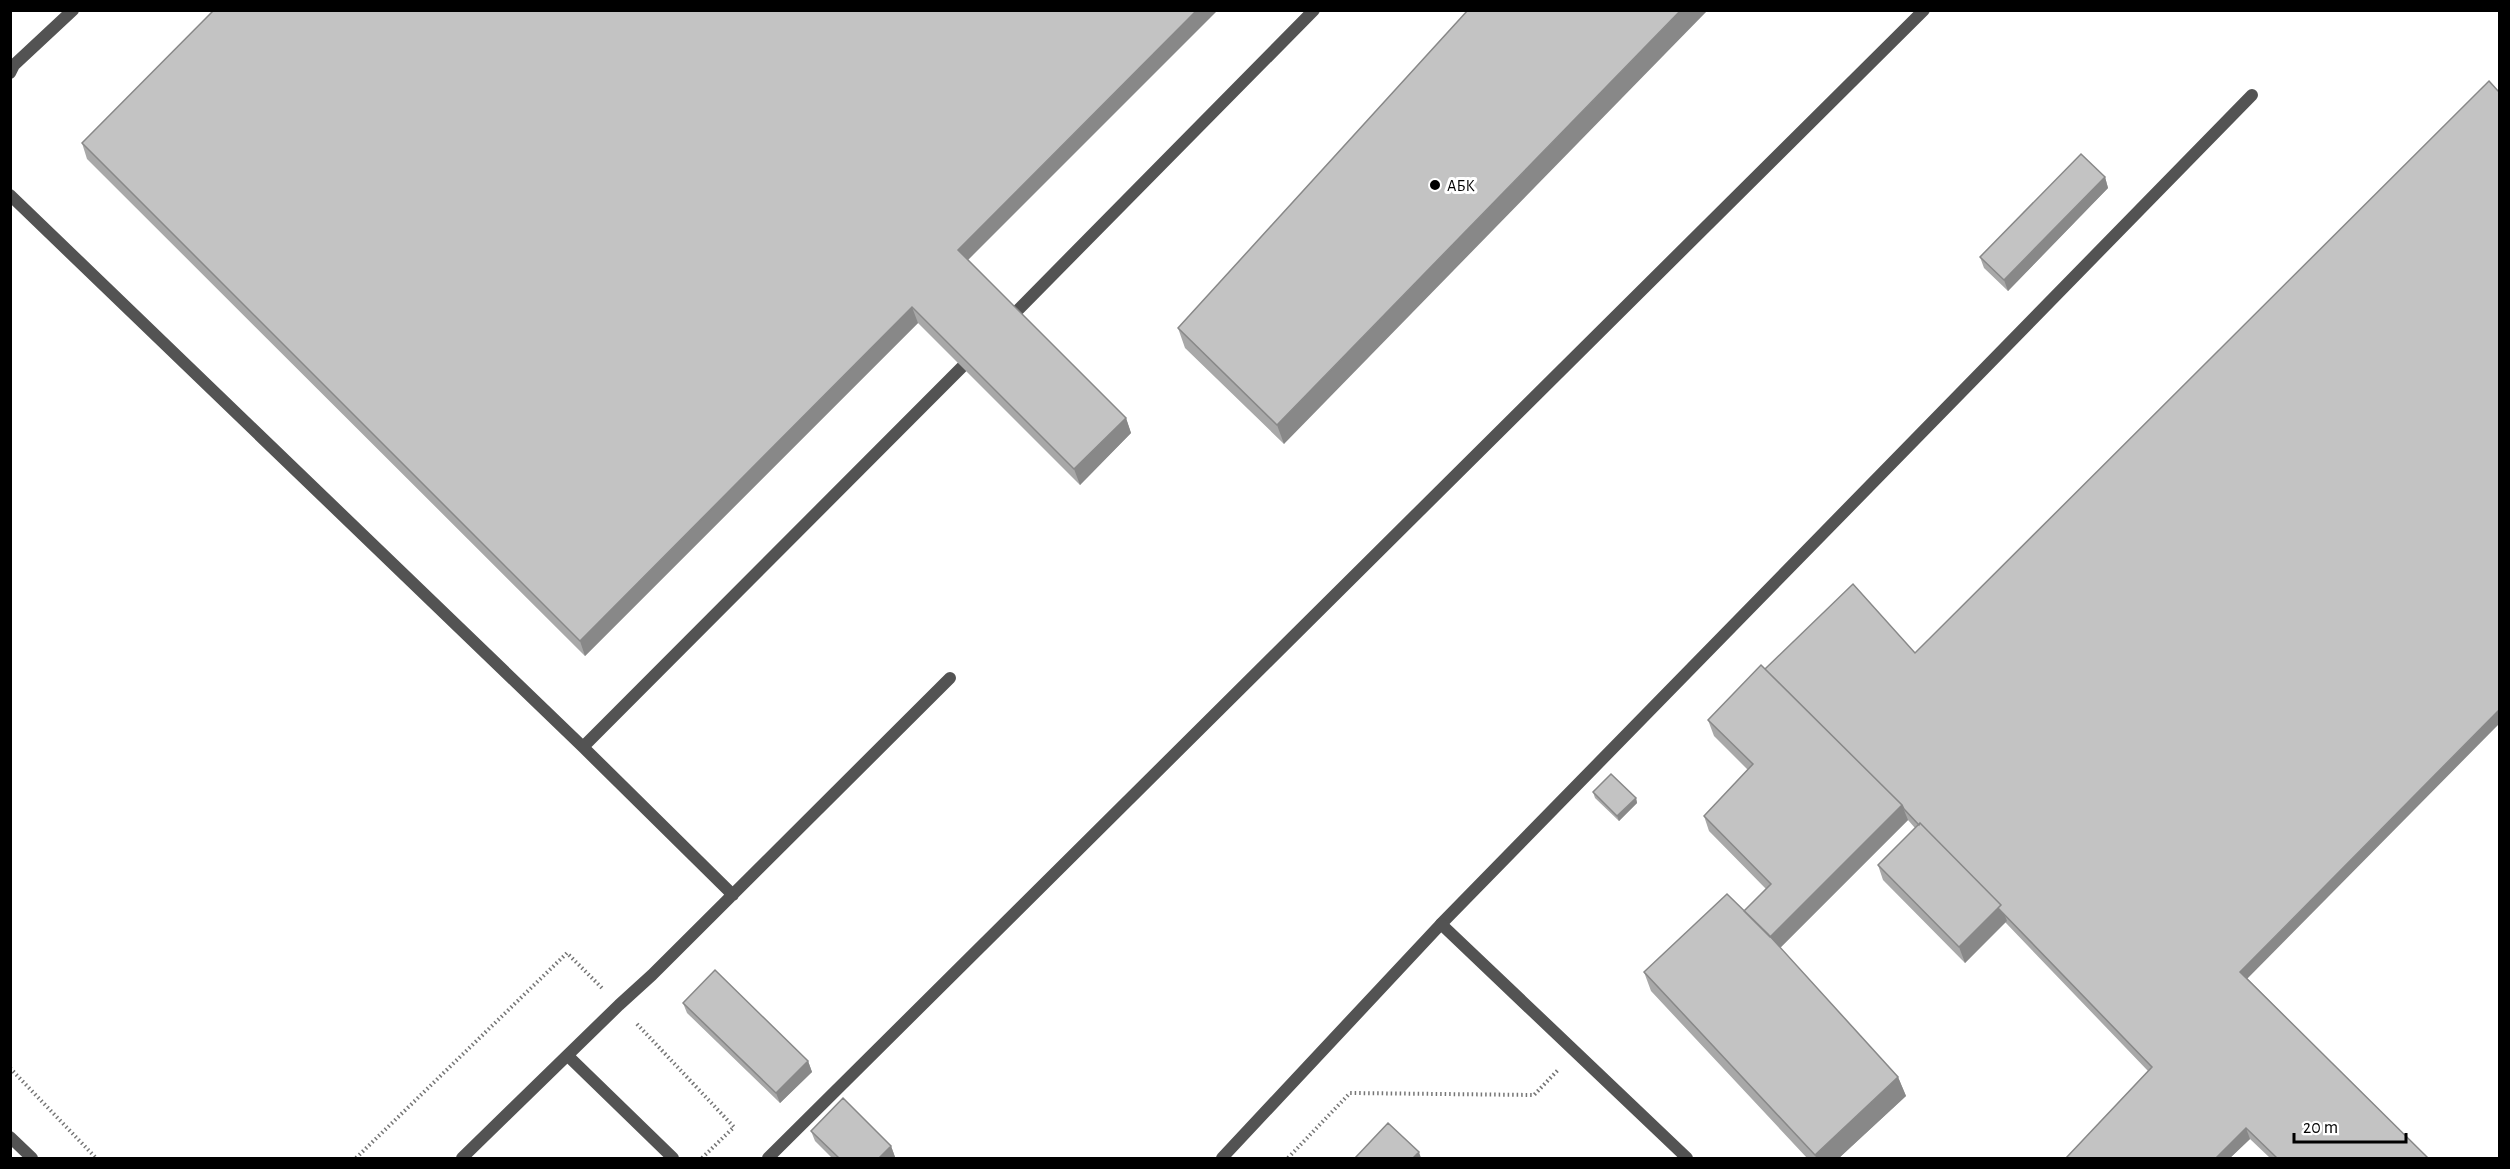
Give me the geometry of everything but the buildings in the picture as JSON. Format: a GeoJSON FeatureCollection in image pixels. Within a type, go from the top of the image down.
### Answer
{"type":"FeatureCollection","features":[{"type":"Feature","properties":{"kind":"street"},"geometry":{"type":"LineString","coordinates":[[10,73],[15,65],[73,10]]}},
{"type":"Feature","properties":{"kind":"street"},"geometry":{"type":"LineString","coordinates":[[1013,315],[1314,10]]}},
{"type":"Feature","properties":{"kind":"street"},"geometry":{"type":"LineString","coordinates":[[768,1158],[1924,10]]}},
{"type":"Feature","properties":{"kind":"street"},"geometry":{"type":"LineString","coordinates":[[1222,1158],[1441,924],[2252,96]]}},
{"type":"Feature","properties":{"kind":"street"},"geometry":{"type":"LineString","coordinates":[[10,195],[583,747],[733,895]]}},
{"type":"Feature","properties":{"kind":"street"},"geometry":{"type":"LineString","coordinates":[[583,747],[962,367]]}},
{"type":"Feature","properties":{"kind":"street"},"geometry":{"type":"LineString","coordinates":[[462,1158],[733,895],[950,678]]}},
{"type":"Feature","properties":{"kind":"street"},"geometry":{"type":"LineString","coordinates":[[1441,924],[1687,1158]]}},
{"type":"Feature","properties":{"kind":"street"},"geometry":{"type":"LineString","coordinates":[[568,1056],[673,1158]]}},
{"type":"Feature","properties":{"kind":"street"},"geometry":{"type":"LineString","coordinates":[[10,1137],[32,1158]]}},
{"type":"Feature","properties":{"kind":"path"},"geometry":{"type":"LineString","coordinates":[[1288,1158],[1350,1093],[1534,1095],[1575,1052]]}},
{"type":"Feature","properties":{"kind":"path"},"geometry":{"type":"LineString","coordinates":[[10,1068],[96,1158]]}},
{"type":"Feature","properties":{"kind":"place","name":"АБК"},"geometry":{"type":"Point","coordinates":[1435,185]}}]}
